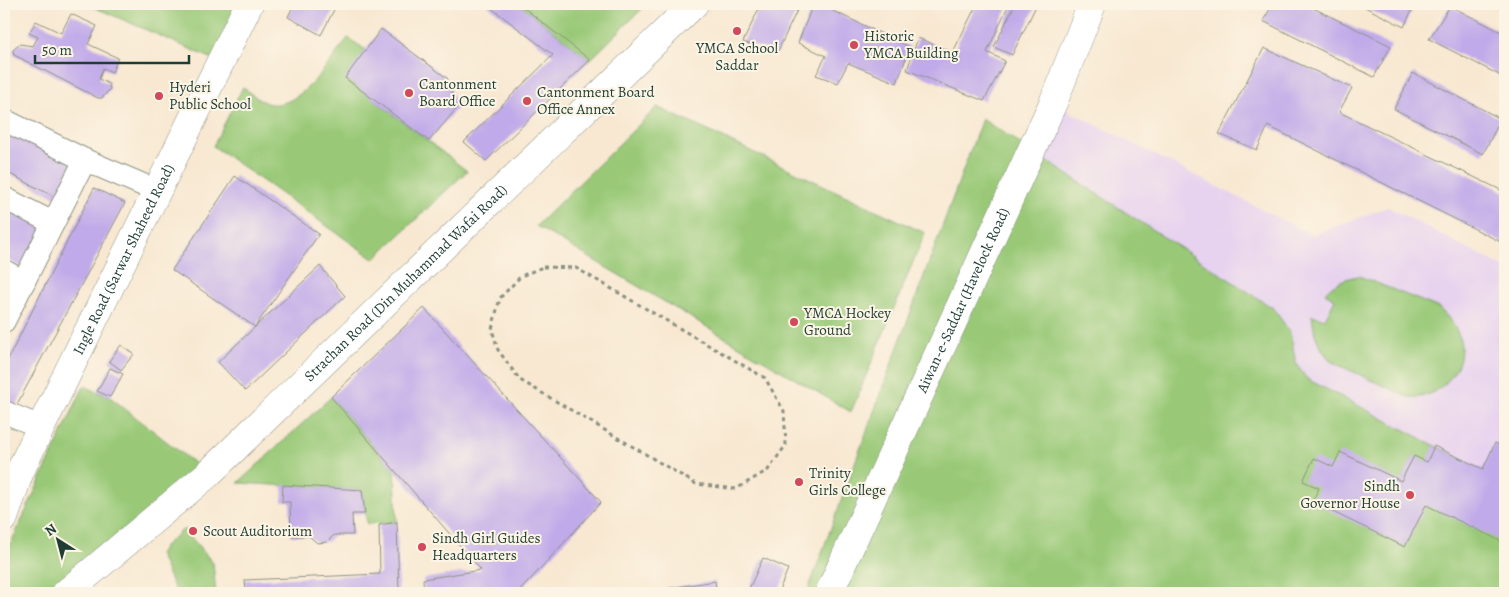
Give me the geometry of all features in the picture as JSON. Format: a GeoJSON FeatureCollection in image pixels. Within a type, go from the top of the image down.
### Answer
{"type":"FeatureCollection","features":[{"type":"Feature","properties":{"kind":"main road","name":"Ingle Road (Sarwar Shaheed Road)"},"geometry":{"type":"LineString","coordinates":[[4,518],[20,471],[249,4]]}},
{"type":"Feature","properties":{"kind":"main road","name":"Strachan Road (Din Muhammad Wafai Road)"},"geometry":{"type":"LineString","coordinates":[[66,593],[208,474],[309,379],[694,4]]}},
{"type":"Feature","properties":{"kind":"main road","name":"Aiwan-e-Saddar (Havelock Road)"},"geometry":{"type":"LineString","coordinates":[[829,593],[1053,103],[1092,4]]}},
{"type":"Feature","properties":{"kind":"main road","name":"Strachan Road (Din Muhammad Wafai Road)"},"geometry":{"type":"LineString","coordinates":[[82,593],[111,557]]}},
{"type":"Feature","properties":{"kind":"lane"},"geometry":{"type":"LineString","coordinates":[[4,120],[84,160],[157,191]]}},
{"type":"Feature","properties":{"kind":"lane"},"geometry":{"type":"LineString","coordinates":[[4,321],[84,160]]}},
{"type":"Feature","properties":{"kind":"lane"},"geometry":{"type":"LineString","coordinates":[[4,198],[53,222]]}},
{"type":"Feature","properties":{"kind":"lane"},"geometry":{"type":"LineString","coordinates":[[4,272],[24,282]]}},
{"type":"Feature","properties":{"kind":"lane"},"geometry":{"type":"LineString","coordinates":[[4,412],[41,427]]}},
{"type":"Feature","properties":{"kind":"path"},"geometry":{"type":"LineString","coordinates":[[543,267],[576,268],[765,378],[784,411],[786,445],[768,470],[736,489],[696,484],[520,380],[498,350],[492,329],[500,298],[521,276],[543,267]]}},
{"type":"Feature","properties":{"kind":"shaded area"},"geometry":{"type":"Polygon","coordinates":[[[1053,103],[1312,235],[1388,207],[1505,268],[1505,593],[826,593],[1053,103]]]}},
{"type":"Feature","properties":{"kind":"green space"},"geometry":{"type":"Polygon","coordinates":[[[87,4],[258,4],[229,66],[87,4]]]}},
{"type":"Feature","properties":{"kind":"green space"},"geometry":{"type":"Polygon","coordinates":[[[519,4],[647,4],[590,60],[519,4]]]}},
{"type":"Feature","properties":{"kind":"green space"},"geometry":{"type":"Polygon","coordinates":[[[348,38],[366,50],[346,78],[467,171],[374,259],[213,146],[243,87],[259,99],[270,104],[282,103],[293,99],[314,81],[348,38]]]}},
{"type":"Feature","properties":{"kind":"green space","name":"YMCA Hockey Ground"},"geometry":{"type":"Polygon","coordinates":[[[657,107],[925,233],[851,412],[536,226],[657,107]]]}},
{"type":"Feature","properties":{"kind":"green space"},"geometry":{"type":"Polygon","coordinates":[[[982,119],[1273,308],[1290,332],[1296,364],[1307,379],[1505,482],[1505,593],[807,593],[982,119]]]}},
{"type":"Feature","properties":{"kind":"green space"},"geometry":{"type":"Polygon","coordinates":[[[1359,276],[1439,308],[1452,322],[1460,340],[1461,351],[1455,371],[1440,388],[1420,397],[1409,397],[1332,362],[1323,352],[1314,329],[1312,315],[1325,319],[1335,299],[1325,293],[1340,281],[1359,276]]]}},
{"type":"Feature","properties":{"kind":"green space"},"geometry":{"type":"Polygon","coordinates":[[[84,386],[110,397],[208,474],[81,593],[4,593],[4,558],[84,386]]]}},
{"type":"Feature","properties":{"kind":"green space"},"geometry":{"type":"Polygon","coordinates":[[[331,397],[395,471],[397,522],[367,524],[362,490],[238,483],[331,397]]]}},
{"type":"Feature","properties":{"kind":"green space"},"geometry":{"type":"Polygon","coordinates":[[[184,529],[213,563],[216,593],[176,592],[159,554],[164,546],[184,529]]]}},
{"type":"Feature","properties":{"kind":"building"},"geometry":{"type":"Polygon","coordinates":[[[294,4],[337,4],[321,35],[288,17],[294,4]]]}},
{"type":"Feature","properties":{"kind":"building","name":"Cantonment Board Office Annex"},"geometry":{"type":"Polygon","coordinates":[[[486,4],[519,4],[590,60],[486,161],[464,142],[553,55],[486,4]]]}},
{"type":"Feature","properties":{"kind":"building"},"geometry":{"type":"Polygon","coordinates":[[[761,4],[800,4],[777,53],[743,42],[761,4]]]}},
{"type":"Feature","properties":{"kind":"building","name":"Historic YMCA Building"},"geometry":{"type":"Polygon","coordinates":[[[813,4],[818,4],[910,47],[897,83],[848,63],[838,83],[816,75],[826,56],[798,43],[813,4]]]}},
{"type":"Feature","properties":{"kind":"building"},"geometry":{"type":"Polygon","coordinates":[[[977,4],[1009,4],[987,52],[1005,61],[984,101],[907,70],[918,38],[953,52],[977,4]]]}},
{"type":"Feature","properties":{"kind":"building"},"geometry":{"type":"Polygon","coordinates":[[[1015,4],[1037,4],[1012,55],[994,47],[1015,4]]]}},
{"type":"Feature","properties":{"kind":"building"},"geometry":{"type":"Polygon","coordinates":[[[1273,4],[1310,4],[1309,6],[1391,46],[1374,77],[1263,21],[1273,4]]]}},
{"type":"Feature","properties":{"kind":"building"},"geometry":{"type":"Polygon","coordinates":[[[1359,4],[1415,4],[1404,27],[1359,4]]]}},
{"type":"Feature","properties":{"kind":"building"},"geometry":{"type":"Polygon","coordinates":[[[1450,6],[1505,34],[1505,78],[1429,39],[1450,6]]]}},
{"type":"Feature","properties":{"kind":"building"},"geometry":{"type":"Polygon","coordinates":[[[71,14],[97,26],[88,44],[118,58],[112,72],[103,68],[99,79],[109,84],[110,89],[102,98],[98,98],[14,55],[13,50],[20,44],[33,46],[38,37],[29,33],[36,21],[61,33],[71,14]]]}},
{"type":"Feature","properties":{"kind":"building","name":"Cantonment Board Office"},"geometry":{"type":"Polygon","coordinates":[[[381,29],[447,78],[457,108],[429,141],[345,78],[381,29]]]}},
{"type":"Feature","properties":{"kind":"building"},"geometry":{"type":"Polygon","coordinates":[[[1264,48],[1352,88],[1339,112],[1505,192],[1505,244],[1268,126],[1257,150],[1219,134],[1264,48]]]}},
{"type":"Feature","properties":{"kind":"building"},"geometry":{"type":"Polygon","coordinates":[[[1413,73],[1501,119],[1483,154],[1394,109],[1413,73]]]}},
{"type":"Feature","properties":{"kind":"building"},"geometry":{"type":"Polygon","coordinates":[[[4,112],[92,158],[69,204],[4,171],[4,112]]]}},
{"type":"Feature","properties":{"kind":"building"},"geometry":{"type":"Polygon","coordinates":[[[235,176],[319,234],[255,327],[172,270],[235,176]]]}},
{"type":"Feature","properties":{"kind":"building"},"geometry":{"type":"Polygon","coordinates":[[[94,188],[125,203],[15,408],[4,402],[4,367],[94,188]]]}},
{"type":"Feature","properties":{"kind":"building"},"geometry":{"type":"Polygon","coordinates":[[[4,193],[54,220],[33,273],[4,258],[4,193]]]}},
{"type":"Feature","properties":{"kind":"building"},"geometry":{"type":"Polygon","coordinates":[[[320,266],[345,296],[245,391],[218,362],[320,266]]]}},
{"type":"Feature","properties":{"kind":"building"},"geometry":{"type":"Polygon","coordinates":[[[424,308],[601,502],[518,593],[424,593],[423,579],[481,570],[331,397],[424,308]]]}},
{"type":"Feature","properties":{"kind":"building"},"geometry":{"type":"Polygon","coordinates":[[[121,345],[134,354],[121,370],[109,361],[121,345]]]}},
{"type":"Feature","properties":{"kind":"building"},"geometry":{"type":"Polygon","coordinates":[[[110,368],[123,374],[110,397],[97,391],[110,368]]]}},
{"type":"Feature","properties":{"kind":"building","name":"Sindh Governor House"},"geometry":{"type":"Polygon","coordinates":[[[1495,443],[1505,448],[1505,543],[1426,505],[1405,547],[1312,502],[1319,488],[1303,481],[1314,458],[1333,467],[1340,452],[1401,481],[1414,456],[1427,462],[1434,446],[1483,469],[1495,443]]]}},
{"type":"Feature","properties":{"kind":"building"},"geometry":{"type":"Polygon","coordinates":[[[283,485],[362,490],[365,514],[352,514],[353,535],[334,535],[327,542],[317,543],[309,536],[291,536],[290,502],[282,502],[283,485]]]}},
{"type":"Feature","properties":{"kind":"building"},"geometry":{"type":"Polygon","coordinates":[[[397,522],[399,593],[246,593],[245,580],[380,574],[379,525],[397,522]]]}},
{"type":"Feature","properties":{"kind":"building"},"geometry":{"type":"Polygon","coordinates":[[[763,558],[788,569],[778,593],[747,593],[763,558]]]}},
{"type":"Feature","properties":{"kind":"building"},"geometry":{"type":"Polygon","coordinates":[[[715,581],[717,593],[658,593],[657,590],[715,581]]]}},
{"type":"Feature","properties":{"kind":"place","name":"YMCA School Saddar"},"geometry":{"type":"Point","coordinates":[737,31]}},
{"type":"Feature","properties":{"kind":"place","name":"Historic YMCA Building"},"geometry":{"type":"Point","coordinates":[854,45]}},
{"type":"Feature","properties":{"kind":"place","name":"Cantonment Board Office"},"geometry":{"type":"Point","coordinates":[409,93]}},
{"type":"Feature","properties":{"kind":"place","name":"Hyderi Public School"},"geometry":{"type":"Point","coordinates":[159,96]}},
{"type":"Feature","properties":{"kind":"place","name":"Cantonment Board Office Annex"},"geometry":{"type":"Point","coordinates":[527,101]}},
{"type":"Feature","properties":{"kind":"place","name":"YMCA Hockey Ground"},"geometry":{"type":"Point","coordinates":[794,322]}},
{"type":"Feature","properties":{"kind":"place","name":"Trinity Girls College"},"geometry":{"type":"Point","coordinates":[799,482]}},
{"type":"Feature","properties":{"kind":"place","name":"Sindh Governor House"},"geometry":{"type":"Point","coordinates":[1410,495]}},
{"type":"Feature","properties":{"kind":"place","name":"Scout Auditorium"},"geometry":{"type":"Point","coordinates":[193,531]}},
{"type":"Feature","properties":{"kind":"place","name":"Sindh Girl Guides Headquarters"},"geometry":{"type":"Point","coordinates":[422,547]}}]}
